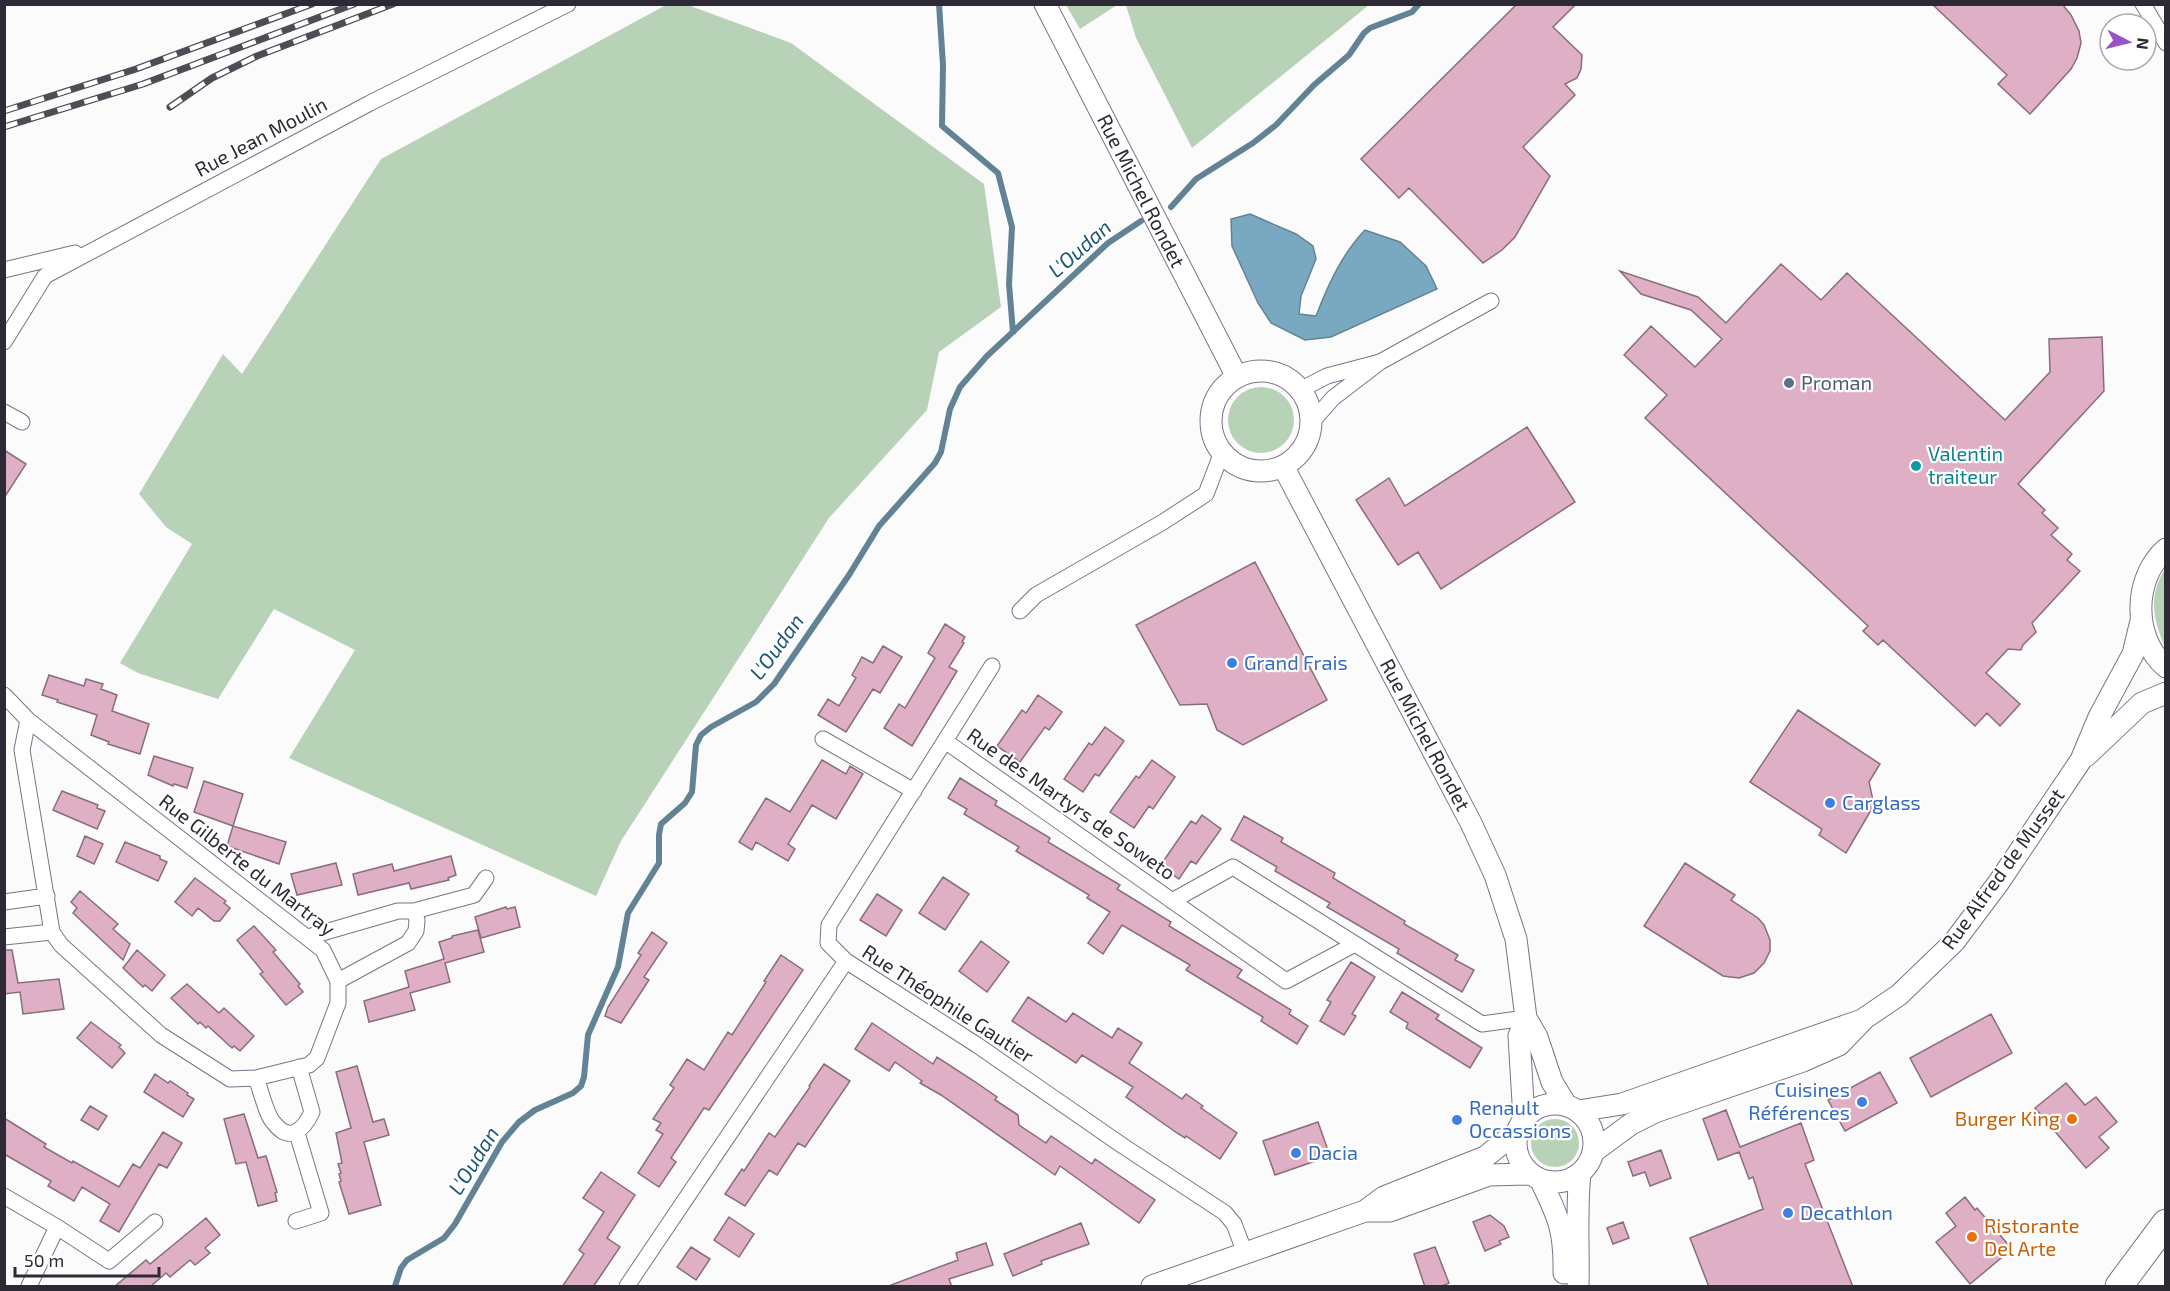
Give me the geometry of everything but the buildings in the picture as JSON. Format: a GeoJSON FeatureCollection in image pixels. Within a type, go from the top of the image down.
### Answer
{"type":"FeatureCollection","features":[{"type":"Feature","properties":{"kind":"highway"},"geometry":{"type":"LineString","coordinates":[[2119,1287],[2166,1223]]}},
{"type":"Feature","properties":{"kind":"highway"},"geometry":{"type":"LineString","coordinates":[[2141,1287],[2166,1252]]}},
{"type":"Feature","properties":{"kind":"main road","name":"Rue Michel Rondet"},"geometry":{"type":"LineString","coordinates":[[1045,4],[1237,377]]}},
{"type":"Feature","properties":{"kind":"main road"},"geometry":{"type":"LineString","coordinates":[[1264,371],[1278,374],[1300,390],[1310,412],[1311,423],[1303,448],[1294,458],[1283,466],[1267,471],[1250,470],[1234,463],[1222,452],[1213,437],[1211,420],[1215,403],[1224,388],[1237,377],[1250,372],[1264,371]]}},
{"type":"Feature","properties":{"kind":"main road","name":"Rue Michel Rondet"},"geometry":{"type":"LineString","coordinates":[[1283,466],[1466,813],[1495,875],[1516,939],[1526,1018],[1537,1037],[1552,1082],[1572,1108]]}},
{"type":"Feature","properties":{"kind":"main road","name":"Rue Alfred de Musset"},"geometry":{"type":"LineString","coordinates":[[1593,1152],[1630,1124],[1654,1112],[1803,1061],[1839,1045],[1865,1018],[1899,995],[1954,942],[1999,882],[2081,760],[2099,717],[2133,654],[2141,621],[2141,603],[2146,577],[2154,562],[2166,549]]}},
{"type":"Feature","properties":{"kind":"main road"},"geometry":{"type":"LineString","coordinates":[[2141,621],[2152,650],[2166,667]]}},
{"type":"Feature","properties":{"kind":"main road","name":"Rue Alfred de Musset"},"geometry":{"type":"LineString","coordinates":[[2081,760],[2142,703],[2166,693]]}},
{"type":"Feature","properties":{"kind":"main road","name":"Rue Michel Rondet"},"geometry":{"type":"LineString","coordinates":[[1521,1125],[1519,1036],[1526,1018]]}},
{"type":"Feature","properties":{"kind":"main road","name":"Rue Alfred de Musset"},"geometry":{"type":"LineString","coordinates":[[1572,1108],[1622,1104],[1865,1018]]}},
{"type":"Feature","properties":{"kind":"main road"},"geometry":{"type":"LineString","coordinates":[[1152,1287],[1365,1211],[1384,1197],[1485,1157],[1536,1109],[1543,1106],[1550,1104],[1572,1108],[1585,1118],[1593,1134],[1593,1152],[1589,1162],[1580,1173],[1565,1181],[1554,1182],[1536,1176],[1489,1175],[1390,1211],[1365,1211]]}},
{"type":"Feature","properties":{"kind":"main road"},"geometry":{"type":"LineString","coordinates":[[1521,1125],[1517,1150],[1525,1167],[1536,1176],[1562,1229],[1565,1245],[1564,1287]]}},
{"type":"Feature","properties":{"kind":"main road"},"geometry":{"type":"LineString","coordinates":[[1578,1287],[1577,1201],[1580,1173]]}},
{"type":"Feature","properties":{"kind":"street","name":"Rue Jean Moulin"},"geometry":{"type":"LineString","coordinates":[[4,342],[45,276],[370,103],[568,4]]}},
{"type":"Feature","properties":{"kind":"street"},"geometry":{"type":"LineString","coordinates":[[2143,4],[2166,43]]}},
{"type":"Feature","properties":{"kind":"street"},"geometry":{"type":"LineString","coordinates":[[4,270],[95,248]]}},
{"type":"Feature","properties":{"kind":"street"},"geometry":{"type":"LineString","coordinates":[[1311,423],[1333,398],[1380,362],[1491,301]]}},
{"type":"Feature","properties":{"kind":"street"},"geometry":{"type":"LineString","coordinates":[[1300,390],[1327,376],[1380,362]]}},
{"type":"Feature","properties":{"kind":"street"},"geometry":{"type":"LineString","coordinates":[[4,412],[22,422]]}},
{"type":"Feature","properties":{"kind":"street"},"geometry":{"type":"LineString","coordinates":[[1020,611],[1036,595],[1163,522],[1206,494],[1222,452]]}},
{"type":"Feature","properties":{"kind":"street","name":"Rue des Martyrs de Soweto"},"geometry":{"type":"LineString","coordinates":[[846,961],[828,943],[829,925],[992,666]]}},
{"type":"Feature","properties":{"kind":"street","name":"Rue Gilberte du Martray"},"geometry":{"type":"LineString","coordinates":[[4,695],[28,720],[323,950],[338,981]]}},
{"type":"Feature","properties":{"kind":"street"},"geometry":{"type":"LineString","coordinates":[[28,720],[22,750],[52,932],[61,945],[161,1035],[230,1079],[256,1078],[309,1065],[316,1058],[338,1003],[338,981],[408,943],[416,932],[417,920],[414,912]]}},
{"type":"Feature","properties":{"kind":"street"},"geometry":{"type":"LineString","coordinates":[[823,739],[914,791]]}},
{"type":"Feature","properties":{"kind":"street","name":"Rue des Martyrs de Soweto"},"geometry":{"type":"LineString","coordinates":[[945,741],[1286,981],[1355,944]]}},
{"type":"Feature","properties":{"kind":"street","name":"Rue des Martyrs de Soweto"},"geometry":{"type":"LineString","coordinates":[[1172,901],[1233,867],[1482,1024],[1526,1018]]}},
{"type":"Feature","properties":{"kind":"street"},"geometry":{"type":"LineString","coordinates":[[308,938],[399,911],[414,912],[474,895],[486,878]]}},
{"type":"Feature","properties":{"kind":"street"},"geometry":{"type":"LineString","coordinates":[[4,902],[47,896]]}},
{"type":"Feature","properties":{"kind":"street"},"geometry":{"type":"LineString","coordinates":[[4,936],[52,932]]}},
{"type":"Feature","properties":{"kind":"street","name":"Rue Théophile Gautier"},"geometry":{"type":"LineString","coordinates":[[627,1287],[846,961],[977,1045],[1225,1213],[1234,1224],[1245,1253]]}},
{"type":"Feature","properties":{"kind":"street"},"geometry":{"type":"LineString","coordinates":[[256,1078],[273,1123],[285,1132],[297,1132],[306,1126],[312,1112],[299,1067]]}},
{"type":"Feature","properties":{"kind":"street"},"geometry":{"type":"LineString","coordinates":[[296,1221],[321,1213],[297,1132]]}},
{"type":"Feature","properties":{"kind":"street"},"geometry":{"type":"LineString","coordinates":[[4,1196],[109,1261],[154,1222]]}},
{"type":"Feature","properties":{"kind":"street"},"geometry":{"type":"LineString","coordinates":[[29,1287],[57,1227]]}},
{"type":"Feature","properties":{"kind":"green space"},"geometry":{"type":"Polygon","coordinates":[[[685,4],[791,43],[984,184],[1001,307],[939,352],[927,410],[829,518],[621,841],[596,896],[289,758],[355,650],[274,609],[218,699],[138,673],[120,663],[192,544],[166,527],[139,494],[223,354],[242,374],[381,159],[666,5],[685,4]]]}},
{"type":"Feature","properties":{"kind":"green space"},"geometry":{"type":"Polygon","coordinates":[[[1126,4],[1369,5],[1192,148],[1136,38],[1126,4]]]}},
{"type":"Feature","properties":{"kind":"green space"},"geometry":{"type":"Polygon","coordinates":[[[1066,5],[1117,5],[1080,29],[1066,5]]]}},
{"type":"Feature","properties":{"kind":"green space"},"geometry":{"type":"Polygon","coordinates":[[[1261,387],[1274,390],[1284,397],[1291,407],[1294,420],[1291,433],[1284,443],[1274,450],[1261,453],[1248,450],[1238,443],[1231,433],[1228,420],[1231,407],[1238,397],[1248,390],[1261,387]]]}},
{"type":"Feature","properties":{"kind":"green space"},"geometry":{"type":"Polygon","coordinates":[[[2165,569],[2165,647],[2155,617],[2154,598],[2165,569]]]}},
{"type":"Feature","properties":{"kind":"green space"},"geometry":{"type":"Polygon","coordinates":[[[1555,1119],[1572,1126],[1579,1143],[1572,1160],[1555,1167],[1538,1160],[1531,1143],[1538,1126],[1555,1119]]]}},
{"type":"Feature","properties":{"kind":"water"},"geometry":{"type":"Polygon","coordinates":[[[1250,214],[1296,234],[1313,246],[1316,259],[1301,296],[1299,314],[1316,316],[1336,270],[1349,249],[1365,230],[1400,242],[1426,266],[1437,289],[1331,337],[1305,340],[1271,323],[1258,303],[1232,246],[1231,219],[1250,214]]]}},
{"type":"Feature","properties":{"kind":"waterway"},"geometry":{"type":"LineString","coordinates":[[939,4],[943,65],[942,126],[998,173],[1012,227],[1009,284],[1013,332]]}},
{"type":"Feature","properties":{"kind":"waterway","name":"L'Oudan"},"geometry":{"type":"LineString","coordinates":[[1171,207],[1196,179],[1253,143],[1276,125],[1314,85],[1349,55],[1370,28],[1412,12],[1419,4]]}},
{"type":"Feature","properties":{"kind":"waterway","name":"L'Oudan"},"geometry":{"type":"LineString","coordinates":[[395,1286],[401,1268],[407,1260],[444,1238],[455,1224],[502,1142],[519,1122],[535,1110],[573,1093],[581,1086],[588,1035],[618,967],[628,913],[659,863],[661,824],[685,803],[692,792],[696,745],[701,735],[756,702],[774,684],[849,575],[879,526],[935,463],[941,452],[950,409],[960,387],[987,356],[1108,243],[1141,221]]}},
{"type":"Feature","properties":{"kind":"railway"},"geometry":{"type":"LineString","coordinates":[[4,111],[136,69],[312,4]]}},
{"type":"Feature","properties":{"kind":"railway"},"geometry":{"type":"LineString","coordinates":[[4,127],[143,84],[354,4]]}},
{"type":"Feature","properties":{"kind":"railway"},"geometry":{"type":"LineString","coordinates":[[170,107],[212,78],[257,56],[393,4]]}},
{"type":"Feature","properties":{"kind":"place","name":"Proman"},"geometry":{"type":"Point","coordinates":[1789,383]}},
{"type":"Feature","properties":{"kind":"place","name":"Valentin traiteur"},"geometry":{"type":"Point","coordinates":[1916,466]}},
{"type":"Feature","properties":{"kind":"place","name":"Grand Frais"},"geometry":{"type":"Point","coordinates":[1232,663]}},
{"type":"Feature","properties":{"kind":"place","name":"Carglass"},"geometry":{"type":"Point","coordinates":[1830,803]}},
{"type":"Feature","properties":{"kind":"place","name":"Cuisines Références"},"geometry":{"type":"Point","coordinates":[1862,1102]}},
{"type":"Feature","properties":{"kind":"place","name":"Burger King"},"geometry":{"type":"Point","coordinates":[2072,1119]}},
{"type":"Feature","properties":{"kind":"place","name":"Renault Occassions"},"geometry":{"type":"Point","coordinates":[1457,1120]}},
{"type":"Feature","properties":{"kind":"place","name":"Dacia"},"geometry":{"type":"Point","coordinates":[1296,1153]}},
{"type":"Feature","properties":{"kind":"place","name":"Decathlon"},"geometry":{"type":"Point","coordinates":[1788,1213]}},
{"type":"Feature","properties":{"kind":"place","name":"Ristorante Del Arte"},"geometry":{"type":"Point","coordinates":[1972,1237]}}]}
